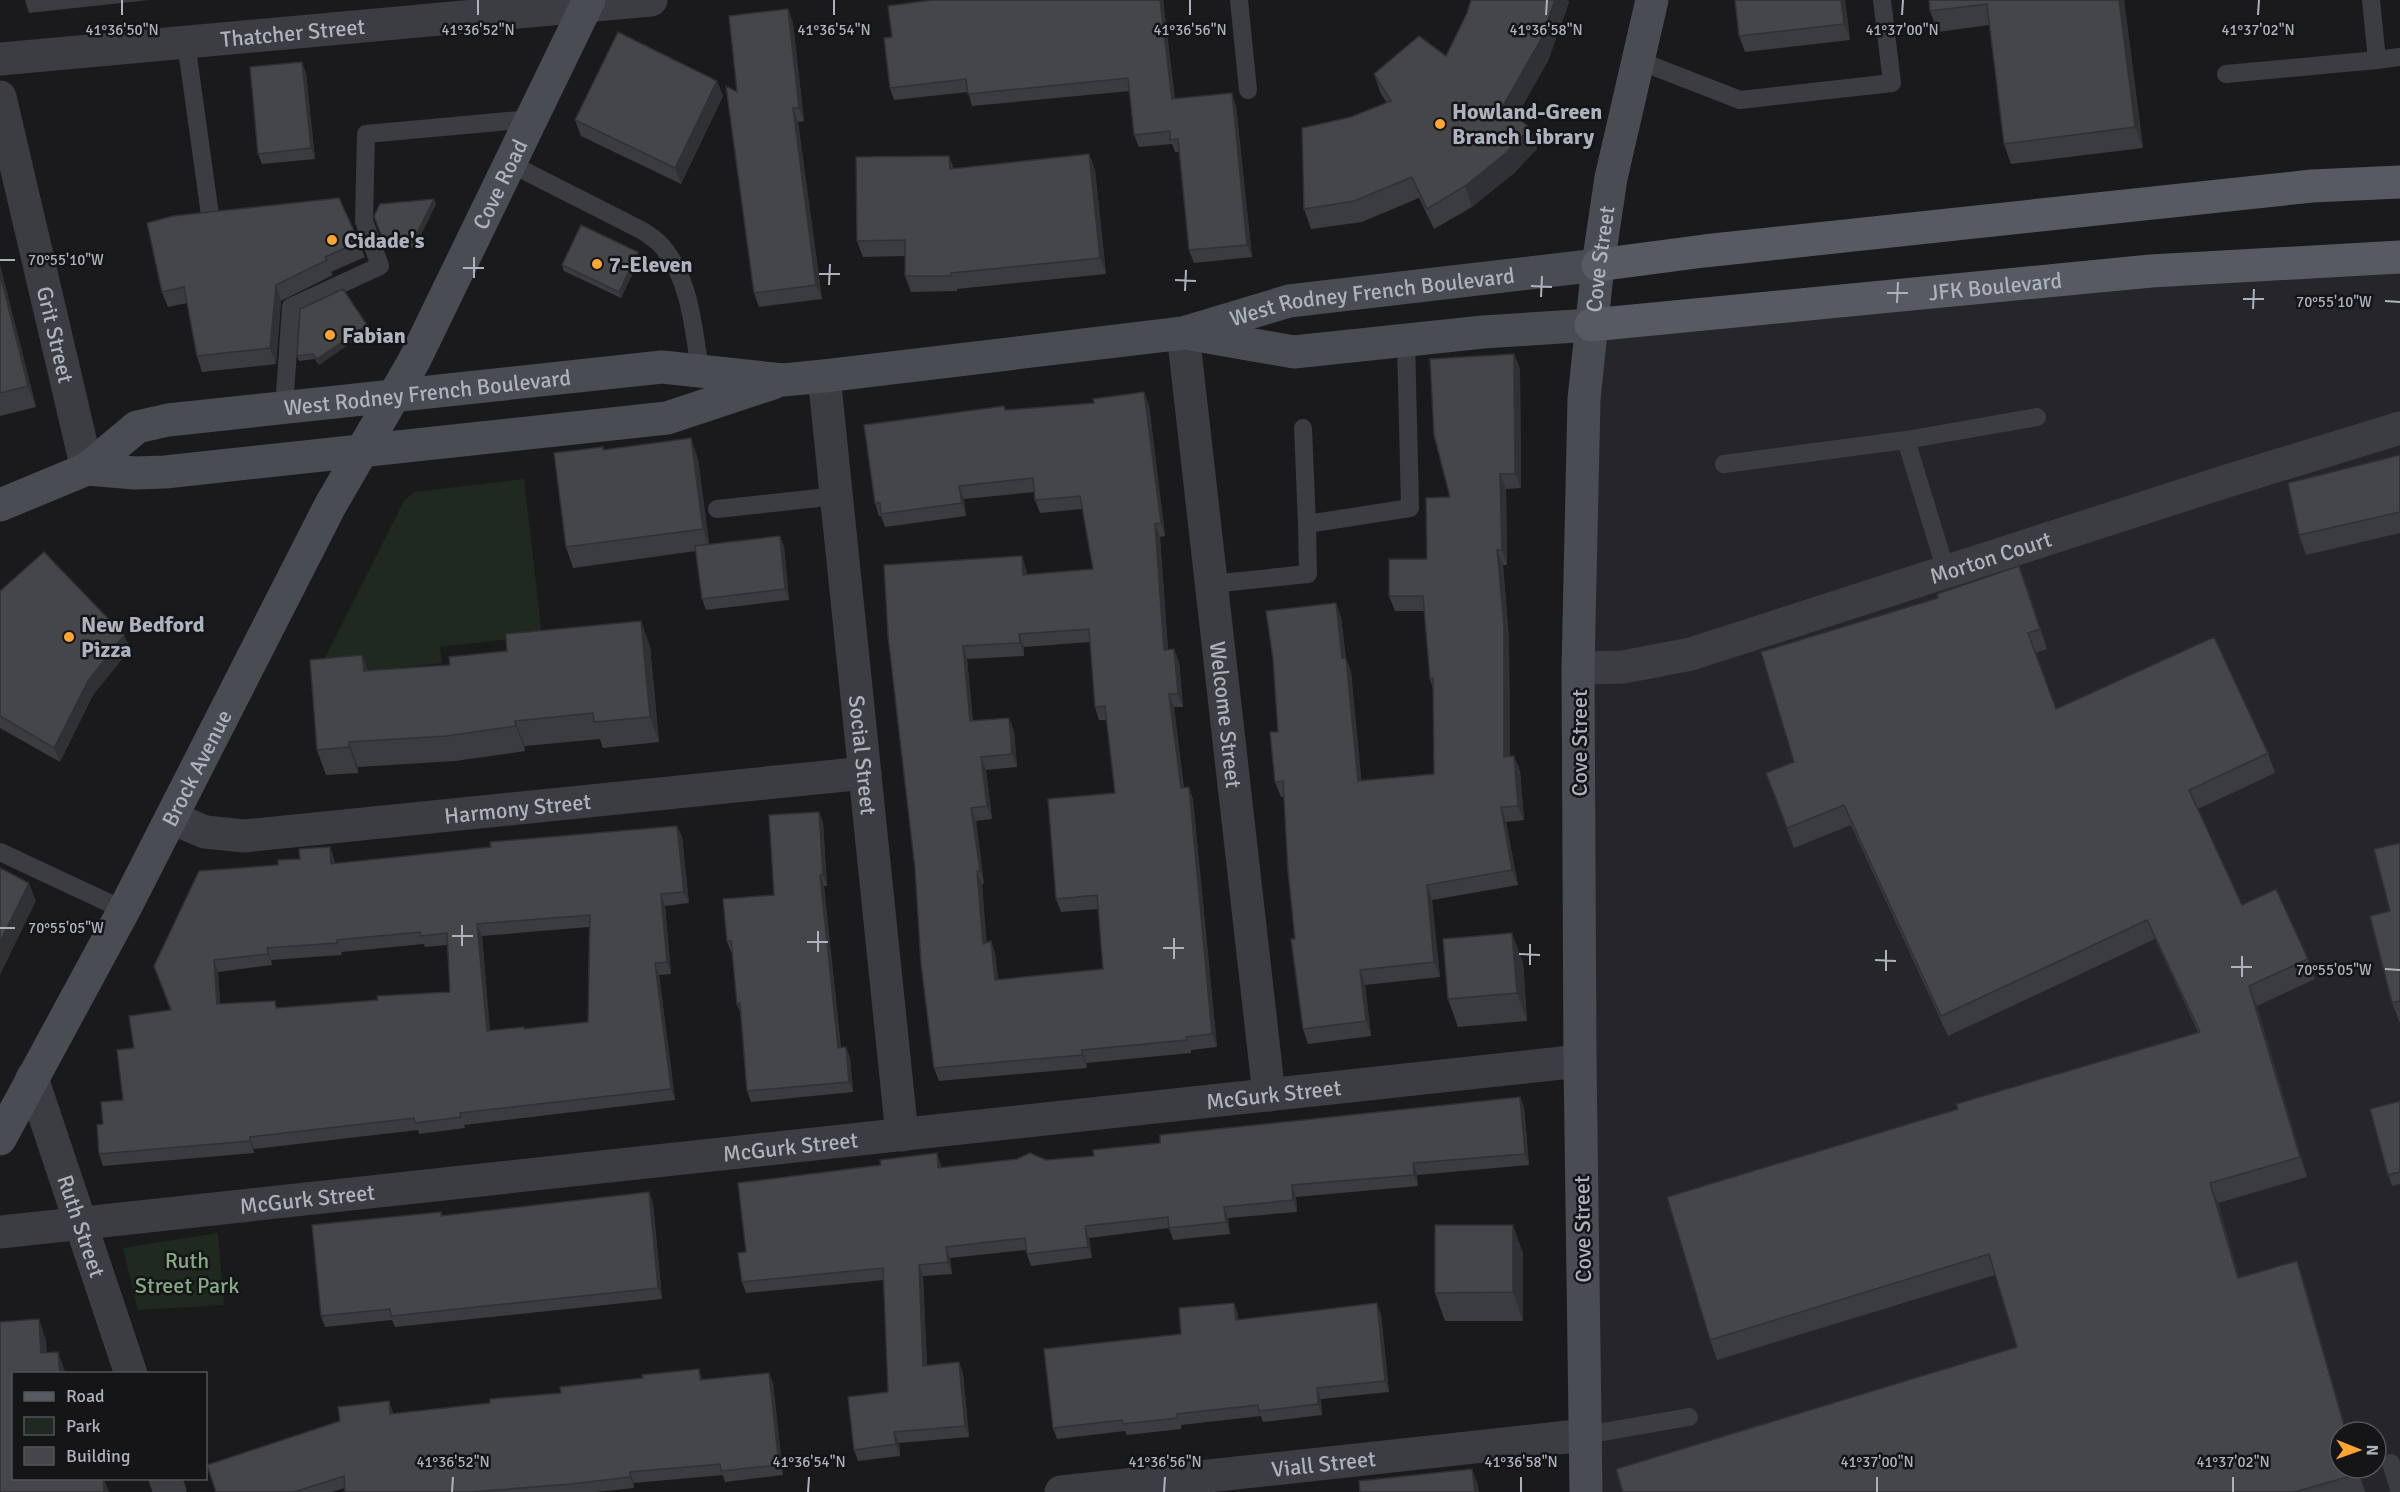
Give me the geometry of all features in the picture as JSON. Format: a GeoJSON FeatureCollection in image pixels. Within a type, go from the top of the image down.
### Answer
{"type":"FeatureCollection","features":[{"type":"Feature","properties":{"kind":"main road","name":"Cove Street"},"geometry":{"type":"LineString","coordinates":[[1586,1492],[1580,1061],[1578,668],[1584,399],[1598,265],[1611,178],[1652,0]]}},
{"type":"Feature","properties":{"kind":"main road","name":"Cove Road"},"geometry":{"type":"LineString","coordinates":[[392,396],[414,361],[587,3]]}},
{"type":"Feature","properties":{"kind":"main road"},"geometry":{"type":"LineString","coordinates":[[1598,265],[1704,251],[2278,190],[2400,182]]}},
{"type":"Feature","properties":{"kind":"main road","name":"JFK Boulevard"},"geometry":{"type":"LineString","coordinates":[[1592,325],[2151,271],[2400,256]]}},
{"type":"Feature","properties":{"kind":"main road","name":"West Rodney French Boulevard"},"geometry":{"type":"LineString","coordinates":[[0,505],[87,469],[137,427],[168,420],[662,367],[783,380],[824,376],[1183,333],[1289,301],[1598,265]]}},
{"type":"Feature","properties":{"kind":"main road","name":"West Rodney French Boulevard"},"geometry":{"type":"LineString","coordinates":[[1183,333],[1294,352],[1406,340],[1592,325]]}},
{"type":"Feature","properties":{"kind":"main road","name":"West Rodney French Boulevard"},"geometry":{"type":"LineString","coordinates":[[87,469],[149,473],[667,418],[783,380]]}},
{"type":"Feature","properties":{"kind":"main road","name":"Brock Avenue"},"geometry":{"type":"LineString","coordinates":[[0,1139],[172,818],[321,523],[392,396]]}},
{"type":"Feature","properties":{"kind":"street","name":"Thatcher Street"},"geometry":{"type":"LineString","coordinates":[[0,59],[587,3],[651,0]]}},
{"type":"Feature","properties":{"kind":"street","name":"Grit Street"},"geometry":{"type":"LineString","coordinates":[[0,97],[87,469]]}},
{"type":"Feature","properties":{"kind":"street","name":"Welcome Street"},"geometry":{"type":"LineString","coordinates":[[1183,333],[1269,1095]]}},
{"type":"Feature","properties":{"kind":"street","name":"Social Street"},"geometry":{"type":"LineString","coordinates":[[824,376],[902,1135]]}},
{"type":"Feature","properties":{"kind":"street","name":"Morton Court"},"geometry":{"type":"LineString","coordinates":[[1578,668],[1623,667],[1691,654],[2400,428]]}},
{"type":"Feature","properties":{"kind":"street","name":"Harmony Street"},"geometry":{"type":"LineString","coordinates":[[172,818],[205,832],[244,836],[865,773]]}},
{"type":"Feature","properties":{"kind":"street","name":"McGurk Street"},"geometry":{"type":"LineString","coordinates":[[0,1232],[1580,1061]]}},
{"type":"Feature","properties":{"kind":"street","name":"Ruth Street"},"geometry":{"type":"LineString","coordinates":[[32,1078],[129,1372]]}},
{"type":"Feature","properties":{"kind":"street","name":"Viall Street"},"geometry":{"type":"LineString","coordinates":[[1061,1492],[1586,1435]]}},
{"type":"Feature","properties":{"kind":"lane"},"geometry":{"type":"LineString","coordinates":[[1239,0],[1248,90]]}},
{"type":"Feature","properties":{"kind":"lane"},"geometry":{"type":"LineString","coordinates":[[1637,60],[1740,100],[1892,83],[1882,0]]}},
{"type":"Feature","properties":{"kind":"lane"},"geometry":{"type":"LineString","coordinates":[[2371,0],[2377,60]]}},
{"type":"Feature","properties":{"kind":"lane"},"geometry":{"type":"LineString","coordinates":[[186,42],[210,215]]}},
{"type":"Feature","properties":{"kind":"lane"},"geometry":{"type":"LineString","coordinates":[[2226,74],[2400,57]]}},
{"type":"Feature","properties":{"kind":"lane"},"geometry":{"type":"LineString","coordinates":[[284,408],[291,307],[380,266],[364,221],[366,134],[531,119]]}},
{"type":"Feature","properties":{"kind":"lane"},"geometry":{"type":"LineString","coordinates":[[509,164],[643,231],[662,245],[675,267],[686,298],[700,371]]}},
{"type":"Feature","properties":{"kind":"lane"},"geometry":{"type":"LineString","coordinates":[[1307,524],[1410,508],[1406,340]]}},
{"type":"Feature","properties":{"kind":"lane"},"geometry":{"type":"LineString","coordinates":[[1724,464],[1906,440],[2037,417]]}},
{"type":"Feature","properties":{"kind":"lane"},"geometry":{"type":"LineString","coordinates":[[1211,584],[1308,574],[1302,428]]}},
{"type":"Feature","properties":{"kind":"lane"},"geometry":{"type":"LineString","coordinates":[[1906,440],[1946,571]]}},
{"type":"Feature","properties":{"kind":"lane"},"geometry":{"type":"LineString","coordinates":[[717,509],[837,496]]}},
{"type":"Feature","properties":{"kind":"lane"},"geometry":{"type":"LineString","coordinates":[[0,852],[124,910]]}},
{"type":"Feature","properties":{"kind":"lane"},"geometry":{"type":"LineString","coordinates":[[1586,1435],[1689,1417]]}},
{"type":"Feature","properties":{"kind":"lane"},"geometry":{"type":"LineString","coordinates":[[2391,1463],[2400,1492]]}},
{"type":"Feature","properties":{"kind":"shaded area"},"geometry":{"type":"Polygon","coordinates":[[[2400,257],[2400,1492],[1586,1492],[1591,325],[2400,257]]]}},
{"type":"Feature","properties":{"kind":"green space"},"geometry":{"type":"Polygon","coordinates":[[[524,479],[542,635],[440,647],[442,663],[315,678],[404,501],[414,492],[524,479]]]}},
{"type":"Feature","properties":{"kind":"green space","name":"Ruth Street Park"},"geometry":{"type":"Polygon","coordinates":[[[218,1233],[224,1305],[138,1310],[123,1248],[218,1233]]]}},
{"type":"Feature","properties":{"kind":"building"},"geometry":{"type":"Polygon","coordinates":[[[932,0],[1160,0],[1172,99],[1232,93],[1247,245],[1189,250],[1178,139],[1170,140],[1170,131],[1134,135],[1128,78],[968,94],[966,79],[890,88],[884,38],[892,37],[888,6],[932,0]]]}},
{"type":"Feature","properties":{"kind":"building"},"geometry":{"type":"Polygon","coordinates":[[[1471,0],[1555,0],[1540,41],[1503,106],[1530,128],[1506,153],[1465,186],[1427,209],[1412,177],[1354,201],[1304,209],[1302,128],[1351,117],[1391,101],[1374,74],[1419,36],[1446,56],[1471,0]]]}},
{"type":"Feature","properties":{"kind":"building"},"geometry":{"type":"Polygon","coordinates":[[[1735,0],[1841,0],[1844,24],[1739,36],[1735,0]]]}},
{"type":"Feature","properties":{"kind":"building"},"geometry":{"type":"Polygon","coordinates":[[[1929,0],[2119,0],[2135,127],[2004,144],[1987,4],[1930,11],[1929,0]]]}},
{"type":"Feature","properties":{"kind":"building"},"geometry":{"type":"Polygon","coordinates":[[[788,9],[799,108],[793,108],[816,285],[754,293],[726,86],[737,92],[729,16],[788,9]]]}},
{"type":"Feature","properties":{"kind":"building"},"geometry":{"type":"Polygon","coordinates":[[[618,32],[717,81],[675,168],[575,120],[618,32]]]}},
{"type":"Feature","properties":{"kind":"building"},"geometry":{"type":"Polygon","coordinates":[[[302,62],[311,148],[258,154],[250,67],[302,62]]]}},
{"type":"Feature","properties":{"kind":"building"},"geometry":{"type":"Polygon","coordinates":[[[1089,154],[1100,258],[951,273],[951,276],[905,276],[905,240],[857,241],[856,157],[949,156],[950,169],[1089,154]]]}},
{"type":"Feature","properties":{"kind":"building"},"geometry":{"type":"Polygon","coordinates":[[[339,198],[359,242],[325,257],[327,260],[276,285],[270,348],[197,356],[184,287],[162,292],[147,223],[173,216],[339,198]]]}},
{"type":"Feature","properties":{"kind":"building"},"geometry":{"type":"Polygon","coordinates":[[[434,199],[412,243],[399,237],[384,243],[374,216],[380,204],[434,199]]]}},
{"type":"Feature","properties":{"kind":"building"},"geometry":{"type":"Polygon","coordinates":[[[581,225],[638,252],[619,292],[562,265],[581,225]]]}},
{"type":"Feature","properties":{"kind":"building"},"geometry":{"type":"Polygon","coordinates":[[[0,274],[28,386],[0,393],[0,274]]]}},
{"type":"Feature","properties":{"kind":"building"},"geometry":{"type":"Polygon","coordinates":[[[343,289],[367,325],[317,359],[313,354],[297,356],[300,309],[343,289]]]}},
{"type":"Feature","properties":{"kind":"building"},"geometry":{"type":"Polygon","coordinates":[[[1514,354],[1515,474],[1500,474],[1502,550],[1497,550],[1504,625],[1504,757],[1514,756],[1518,806],[1501,807],[1512,870],[1427,885],[1434,962],[1360,970],[1366,1021],[1303,1029],[1291,939],[1295,939],[1288,871],[1283,781],[1275,782],[1270,732],[1278,732],[1273,659],[1266,611],[1336,603],[1342,658],[1346,658],[1358,781],[1434,774],[1433,678],[1430,679],[1423,596],[1389,596],[1389,559],[1427,559],[1426,498],[1450,497],[1434,435],[1430,359],[1514,354]]]}},
{"type":"Feature","properties":{"kind":"building"},"geometry":{"type":"Polygon","coordinates":[[[1144,392],[1161,523],[1155,524],[1164,650],[1174,649],[1178,694],[1169,694],[1181,788],[1189,787],[1212,1034],[1186,1037],[1187,1040],[1082,1050],[1082,1055],[934,1068],[921,964],[915,869],[888,636],[884,565],[1022,556],[1023,575],[1093,569],[1080,496],[1035,500],[1033,478],[959,486],[962,503],[881,514],[880,503],[875,503],[864,425],[1004,406],[1005,410],[1094,403],[1093,399],[1144,392]],[[1089,629],[1019,634],[1020,643],[963,646],[970,721],[1009,718],[1012,754],[981,757],[987,806],[971,808],[980,871],[977,871],[983,944],[991,941],[995,980],[1103,969],[1097,895],[1056,899],[1048,799],[1115,793],[1105,706],[1095,707],[1089,629]]]}},
{"type":"Feature","properties":{"kind":"building"},"geometry":{"type":"Polygon","coordinates":[[[691,438],[703,529],[566,547],[554,453],[603,447],[603,450],[691,438]]]}},
{"type":"Feature","properties":{"kind":"building"},"geometry":{"type":"Polygon","coordinates":[[[2400,455],[2400,512],[2299,535],[2288,483],[2400,455]]]}},
{"type":"Feature","properties":{"kind":"building"},"geometry":{"type":"Polygon","coordinates":[[[780,536],[785,589],[702,599],[695,546],[780,536]]]}},
{"type":"Feature","properties":{"kind":"building"},"geometry":{"type":"Polygon","coordinates":[[[44,552],[124,635],[88,681],[54,748],[0,716],[0,591],[44,552]]]}},
{"type":"Feature","properties":{"kind":"building"},"geometry":{"type":"Polygon","coordinates":[[[2019,566],[2040,629],[2028,633],[2056,709],[2214,637],[2268,753],[2189,790],[2242,905],[2276,889],[2308,959],[2249,986],[2300,1157],[2210,1183],[2238,1278],[2297,1261],[2343,1420],[2328,1420],[2328,1480],[2337,1480],[2294,1492],[1623,1492],[1616,1469],[2017,1347],[1989,1254],[1710,1340],[1667,1197],[1958,1109],[1956,1104],[2200,1032],[2147,920],[1941,1016],[1844,805],[1787,828],[1766,773],[1794,762],[1761,652],[1938,598],[1937,594],[2019,566]]]}},
{"type":"Feature","properties":{"kind":"building"},"geometry":{"type":"Polygon","coordinates":[[[641,621],[650,717],[594,722],[593,713],[515,721],[516,726],[446,736],[349,742],[349,747],[317,750],[310,660],[362,655],[364,671],[450,665],[449,657],[507,651],[506,634],[641,621]]]}},
{"type":"Feature","properties":{"kind":"building"},"geometry":{"type":"Polygon","coordinates":[[[819,812],[823,875],[820,875],[838,1048],[846,1047],[849,1082],[747,1091],[740,1003],[737,1004],[731,941],[727,941],[723,899],[774,895],[769,815],[819,812]]]}},
{"type":"Feature","properties":{"kind":"building"},"geometry":{"type":"Polygon","coordinates":[[[677,826],[684,892],[661,894],[667,962],[655,963],[671,1089],[460,1113],[461,1117],[415,1123],[414,1118],[250,1137],[250,1141],[99,1154],[97,1125],[103,1124],[101,1102],[123,1100],[117,1050],[134,1048],[129,1016],[171,1010],[154,966],[199,871],[278,865],[278,860],[300,859],[299,849],[330,847],[331,864],[491,847],[490,842],[677,826]],[[590,915],[477,924],[487,1031],[588,1022],[590,915]],[[420,932],[337,940],[337,943],[267,948],[268,954],[214,960],[217,1004],[275,1001],[276,1008],[378,1000],[377,996],[450,992],[447,933],[421,936],[420,932]]]}},
{"type":"Feature","properties":{"kind":"building"},"geometry":{"type":"Polygon","coordinates":[[[2400,843],[2400,1001],[2392,1003],[2370,916],[2390,911],[2374,849],[2400,843]]]}},
{"type":"Feature","properties":{"kind":"building"},"geometry":{"type":"Polygon","coordinates":[[[0,868],[29,883],[0,942],[0,868]]]}},
{"type":"Feature","properties":{"kind":"building"},"geometry":{"type":"Polygon","coordinates":[[[1512,933],[1517,993],[1448,999],[1443,939],[1512,933]]]}},
{"type":"Feature","properties":{"kind":"building"},"geometry":{"type":"Polygon","coordinates":[[[1520,1097],[1525,1154],[1413,1163],[1414,1175],[1292,1185],[1293,1200],[1224,1207],[1226,1222],[1169,1228],[1168,1217],[1085,1226],[1088,1247],[1027,1254],[1025,1238],[946,1247],[948,1262],[919,1265],[923,1366],[959,1362],[965,1426],[894,1432],[896,1444],[854,1450],[848,1397],[888,1392],[883,1268],[742,1282],[738,1253],[746,1252],[738,1183],[881,1165],[880,1160],[937,1153],[938,1168],[1017,1159],[1030,1153],[1046,1160],[1094,1156],[1093,1150],[1160,1143],[1160,1135],[1520,1097]]]}},
{"type":"Feature","properties":{"kind":"building"},"geometry":{"type":"Polygon","coordinates":[[[2400,1101],[2400,1172],[2388,1175],[2370,1109],[2400,1101]]]}},
{"type":"Feature","properties":{"kind":"building"},"geometry":{"type":"Polygon","coordinates":[[[649,1192],[658,1288],[391,1316],[390,1309],[321,1316],[312,1225],[441,1212],[441,1216],[649,1192]]]}},
{"type":"Feature","properties":{"kind":"building"},"geometry":{"type":"Polygon","coordinates":[[[1435,1225],[1513,1225],[1513,1292],[1435,1293],[1435,1225]]]}},
{"type":"Feature","properties":{"kind":"building"},"geometry":{"type":"Polygon","coordinates":[[[1234,1303],[1236,1320],[1377,1303],[1385,1381],[1317,1388],[1318,1404],[1259,1411],[1258,1405],[1177,1414],[1177,1418],[1123,1424],[1122,1420],[1053,1428],[1044,1349],[1181,1334],[1179,1308],[1234,1303]]]}},
{"type":"Feature","properties":{"kind":"building"},"geometry":{"type":"Polygon","coordinates":[[[39,1319],[41,1353],[58,1352],[60,1372],[12,1372],[12,1480],[103,1480],[104,1492],[0,1492],[0,1322],[39,1319]]]}},
{"type":"Feature","properties":{"kind":"building"},"geometry":{"type":"Polygon","coordinates":[[[699,1369],[700,1380],[769,1373],[779,1465],[721,1471],[720,1464],[630,1472],[630,1477],[570,1484],[472,1492],[345,1492],[344,1476],[294,1492],[216,1492],[207,1465],[340,1421],[338,1407],[389,1401],[390,1414],[490,1403],[490,1399],[561,1393],[560,1387],[699,1369]]]}},
{"type":"Feature","properties":{"kind":"building"},"geometry":{"type":"Polygon","coordinates":[[[1472,1469],[1475,1492],[1360,1492],[1359,1481],[1472,1469]]]}},
{"type":"Feature","properties":{"kind":"place","name":"Howland-Green Branch Library"},"geometry":{"type":"Point","coordinates":[1440,124]}},
{"type":"Feature","properties":{"kind":"place","name":"Cidade's"},"geometry":{"type":"Point","coordinates":[332,240]}},
{"type":"Feature","properties":{"kind":"place","name":"7-Eleven"},"geometry":{"type":"Point","coordinates":[597,264]}},
{"type":"Feature","properties":{"kind":"place","name":"Fabian"},"geometry":{"type":"Point","coordinates":[330,335]}},
{"type":"Feature","properties":{"kind":"place","name":"New Bedford Pizza"},"geometry":{"type":"Point","coordinates":[69,637]}}]}
